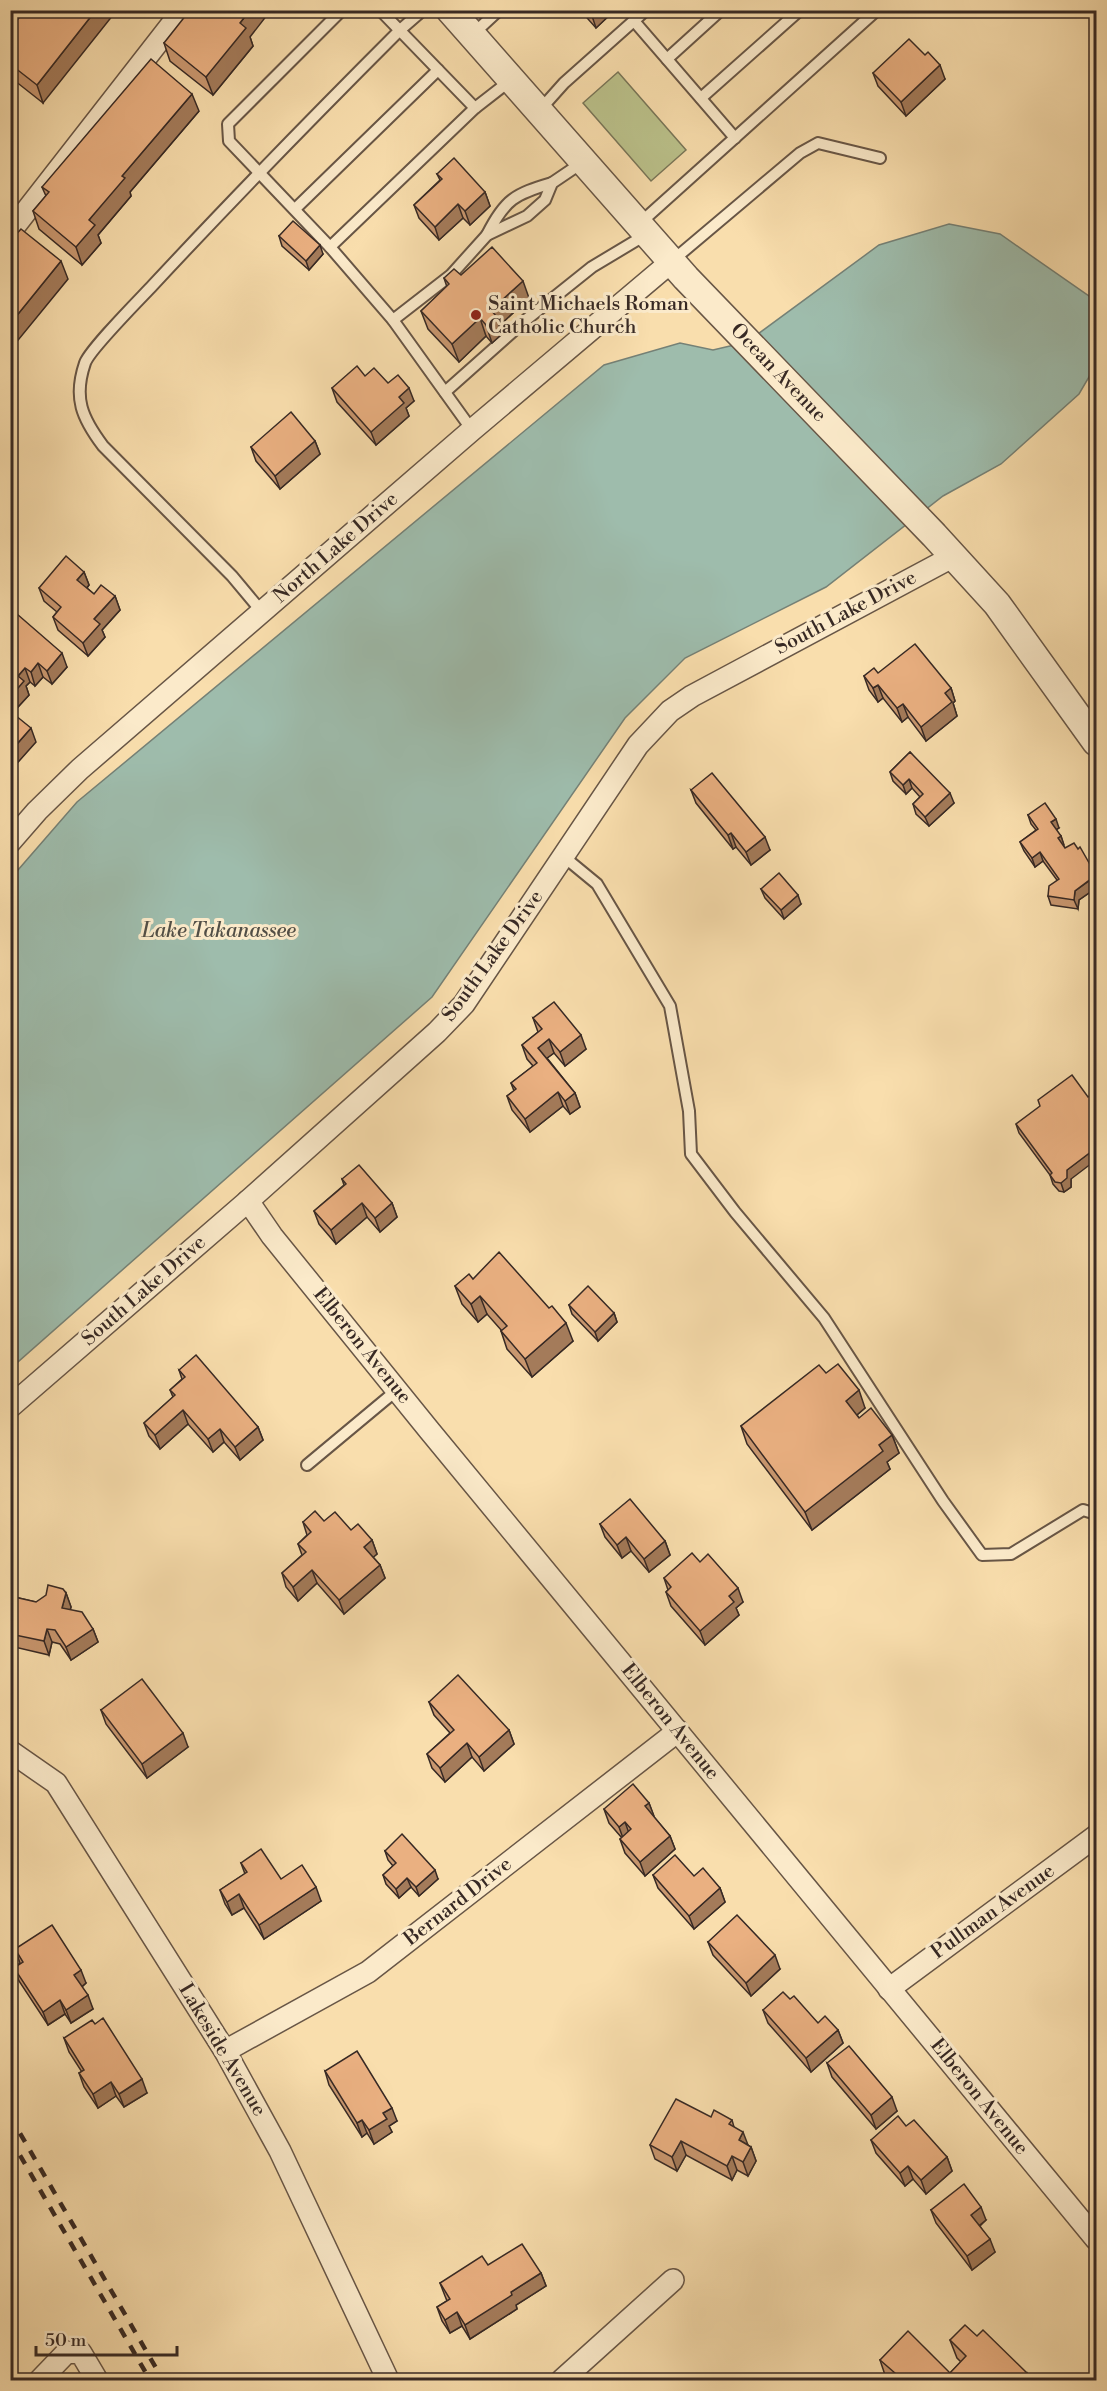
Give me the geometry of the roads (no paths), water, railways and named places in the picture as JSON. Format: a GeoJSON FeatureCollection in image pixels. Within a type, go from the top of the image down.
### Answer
{"type":"FeatureCollection","features":[{"type":"Feature","properties":{"kind":"street"},"geometry":{"type":"LineString","coordinates":[[10,232],[183,10]]}},
{"type":"Feature","properties":{"kind":"street","name":"Ocean Avenue"},"geometry":{"type":"LineString","coordinates":[[450,10],[671,262],[954,556],[997,604],[1096,742]]}},
{"type":"Feature","properties":{"kind":"street","name":"North Lake Drive"},"geometry":{"type":"LineString","coordinates":[[10,842],[37,811],[80,769],[472,430],[671,262]]}},
{"type":"Feature","properties":{"kind":"street","name":"South Lake Drive"},"geometry":{"type":"LineString","coordinates":[[10,1407],[248,1201],[437,1032],[464,1004],[638,745],[670,711],[714,683],[954,556]]}},
{"type":"Feature","properties":{"kind":"street","name":"Elberon Avenue"},"geometry":{"type":"LineString","coordinates":[[248,1201],[273,1236],[397,1390],[1096,2240]]}},
{"type":"Feature","properties":{"kind":"street","name":"Bernard Drive"},"geometry":{"type":"LineString","coordinates":[[225,2051],[368,1972],[678,1731]]}},
{"type":"Feature","properties":{"kind":"street","name":"Lakeside Avenue"},"geometry":{"type":"LineString","coordinates":[[10,1751],[56,1784],[225,2051],[280,2151],[388,2380]]}},
{"type":"Feature","properties":{"kind":"street","name":"Pullman Avenue"},"geometry":{"type":"LineString","coordinates":[[889,1989],[1096,1836]]}},
{"type":"Feature","properties":{"kind":"street"},"geometry":{"type":"LineString","coordinates":[[562,2380],[673,2280]]}},
{"type":"Feature","properties":{"kind":"street"},"geometry":{"type":"LineString","coordinates":[[41,2379],[67,2352],[81,2353],[97,2380]]}},
{"type":"Feature","properties":{"kind":"lane"},"geometry":{"type":"LineString","coordinates":[[342,10],[228,124],[229,141],[330,247],[393,320],[472,430]]}},
{"type":"Feature","properties":{"kind":"lane"},"geometry":{"type":"LineString","coordinates":[[381,10],[475,108]]}},
{"type":"Feature","properties":{"kind":"lane"},"geometry":{"type":"LineString","coordinates":[[262,612],[232,576],[103,446],[86,423],[78,387],[86,360],[259,172],[400,30],[423,10]]}},
{"type":"Feature","properties":{"kind":"lane"},"geometry":{"type":"LineString","coordinates":[[472,35],[499,10]]}},
{"type":"Feature","properties":{"kind":"lane"},"geometry":{"type":"LineString","coordinates":[[539,112],[564,83],[646,10]]}},
{"type":"Feature","properties":{"kind":"lane"},"geometry":{"type":"LineString","coordinates":[[667,59],[721,10]]}},
{"type":"Feature","properties":{"kind":"lane"},"geometry":{"type":"LineString","coordinates":[[701,98],[800,10]]}},
{"type":"Feature","properties":{"kind":"lane"},"geometry":{"type":"LineString","coordinates":[[445,392],[526,319],[643,229],[735,138],[877,10]]}},
{"type":"Feature","properties":{"kind":"lane"},"geometry":{"type":"LineString","coordinates":[[634,21],[735,138]]}},
{"type":"Feature","properties":{"kind":"lane"},"geometry":{"type":"LineString","coordinates":[[295,209],[438,70]]}},
{"type":"Feature","properties":{"kind":"lane"},"geometry":{"type":"LineString","coordinates":[[330,247],[475,108],[511,80]]}},
{"type":"Feature","properties":{"kind":"lane"},"geometry":{"type":"LineString","coordinates":[[671,262],[800,153],[818,143],[880,158]]}},
{"type":"Feature","properties":{"kind":"lane"},"geometry":{"type":"LineString","coordinates":[[393,320],[451,275],[488,235],[498,214],[515,196],[552,183],[583,162]]}},
{"type":"Feature","properties":{"kind":"lane"},"geometry":{"type":"LineString","coordinates":[[488,235],[528,216],[545,200],[552,183]]}},
{"type":"Feature","properties":{"kind":"lane"},"geometry":{"type":"LineString","coordinates":[[563,856],[597,884],[670,1006],[689,1112],[691,1154],[735,1212],[824,1318],[943,1502],[982,1556],[1011,1554],[1083,1510],[1096,1514]]}},
{"type":"Feature","properties":{"kind":"lane"},"geometry":{"type":"LineString","coordinates":[[307,1465],[397,1390]]}},
{"type":"Feature","properties":{"kind":"water","name":"Lake Takanassee"},"geometry":{"type":"Polygon","coordinates":[[[949,224],[1000,234],[1096,301],[1096,365],[1079,394],[1001,464],[943,496],[826,587],[685,658],[625,718],[432,997],[11,1368],[11,883],[18,870],[77,802],[604,365],[680,343],[713,350],[747,342],[879,245],[949,224]]]}},
{"type":"Feature","properties":{"kind":"railway"},"geometry":{"type":"LineString","coordinates":[[10,2116],[163,2380]]}},
{"type":"Feature","properties":{"kind":"railway"},"geometry":{"type":"LineString","coordinates":[[10,2138],[150,2380]]}},
{"type":"Feature","properties":{"kind":"place","name":"Saint Michaels Roman Catholic Church"},"geometry":{"type":"Point","coordinates":[476,315]}}]}
